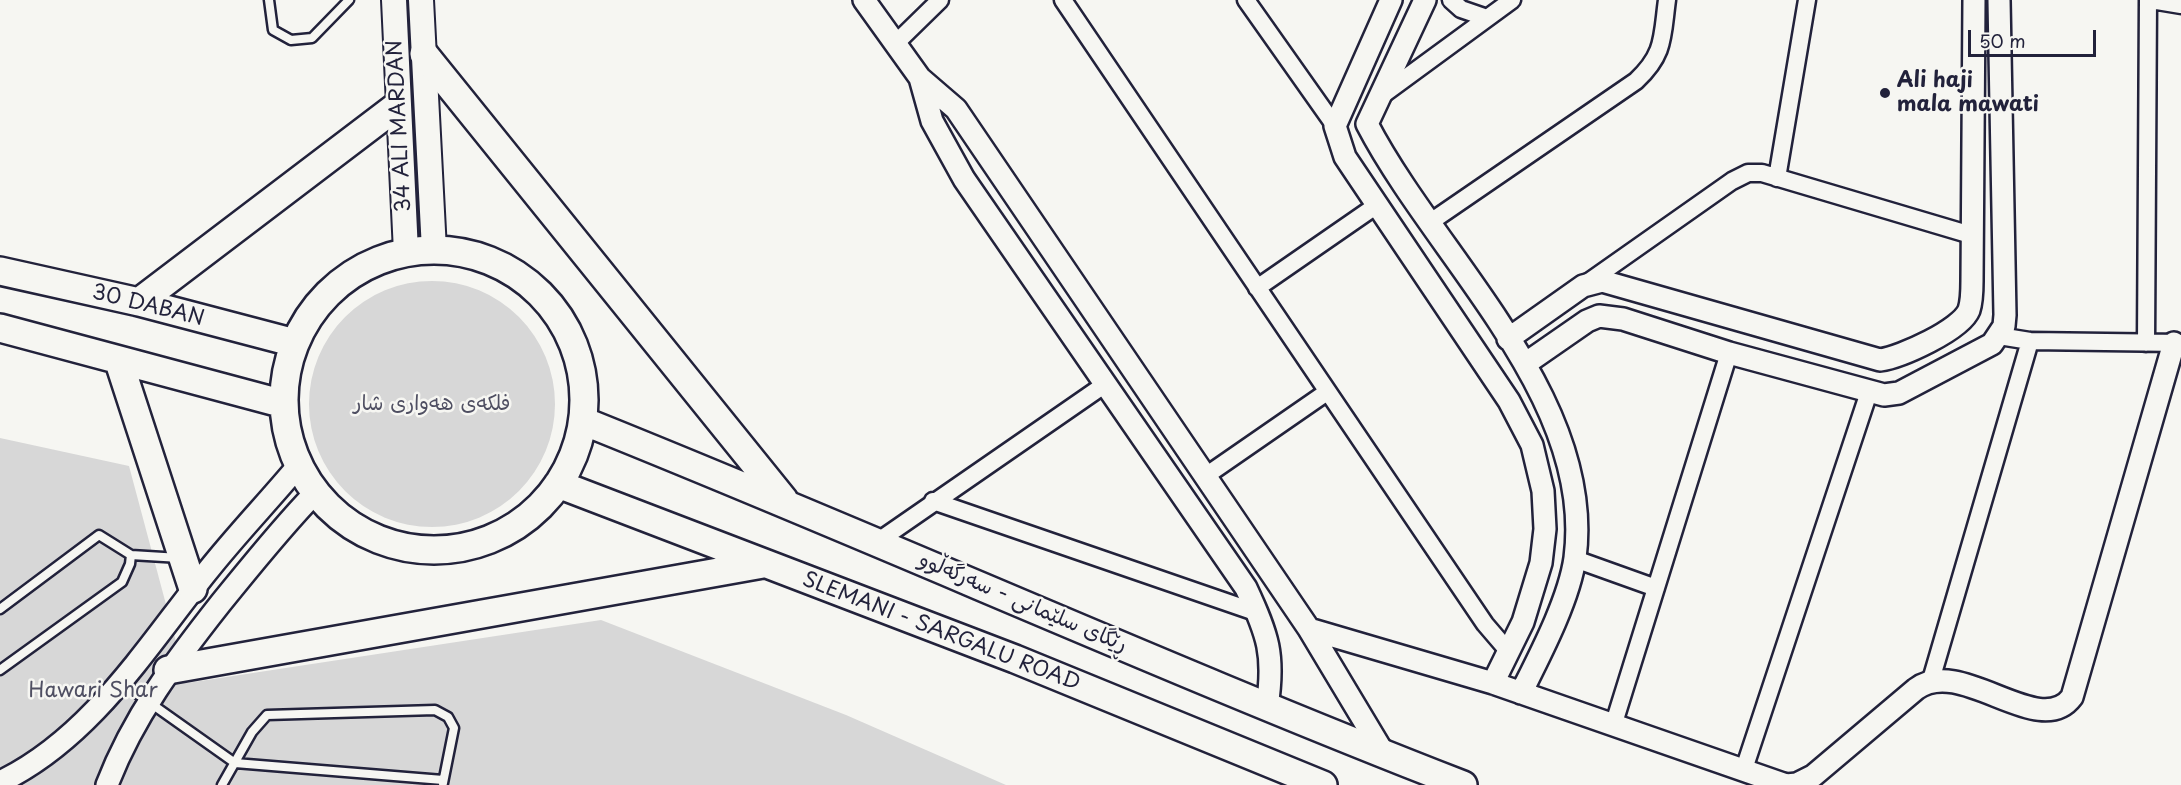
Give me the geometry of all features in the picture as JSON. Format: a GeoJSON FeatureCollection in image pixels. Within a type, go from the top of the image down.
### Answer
{"type":"FeatureCollection","features":[{"type":"Feature","properties":{"kind":"main road","name":"34 ALI MARDAN"},"geometry":{"type":"LineString","coordinates":[[394,0],[397,106],[406,252]]}},
{"type":"Feature","properties":{"kind":"main road","name":"34 ALI MARDAN"},"geometry":{"type":"LineString","coordinates":[[421,0],[434,249]]}},
{"type":"Feature","properties":{"kind":"main road"},"geometry":{"type":"LineString","coordinates":[[424,54],[784,501]]}},
{"type":"Feature","properties":{"kind":"main road"},"geometry":{"type":"LineString","coordinates":[[139,302],[397,106]]}},
{"type":"Feature","properties":{"kind":"main road"},"geometry":{"type":"LineString","coordinates":[[434,249],[460,252],[493,262],[529,283],[548,301],[563,322],[581,369],[583,421],[574,454],[558,484],[526,518],[507,531],[462,548],[416,550],[370,537],[340,518],[315,493],[298,466],[286,426],[284,404],[288,363],[295,343],[306,321],[339,284],[360,269],[406,252],[434,249]]}},
{"type":"Feature","properties":{"kind":"main road","name":"30 DABAN"},"geometry":{"type":"LineString","coordinates":[[0,270],[139,302],[295,343]]}},
{"type":"Feature","properties":{"kind":"main road"},"geometry":{"type":"LineString","coordinates":[[0,328],[119,362],[284,404]]}},
{"type":"Feature","properties":{"kind":"main road"},"geometry":{"type":"LineString","coordinates":[[119,362],[193,589]]}},
{"type":"Feature","properties":{"kind":"main road","name":"ڕێگای سلێمانی - سەرگەڵوو"},"geometry":{"type":"LineString","coordinates":[[583,421],[784,501],[1268,707],[1463,785]]}},
{"type":"Feature","properties":{"kind":"main road","name":"SLEMANI - SARGALU ROAD"},"geometry":{"type":"LineString","coordinates":[[558,484],[1015,659],[1323,785]]}},
{"type":"Feature","properties":{"kind":"main road"},"geometry":{"type":"LineString","coordinates":[[168,670],[763,564]]}},
{"type":"Feature","properties":{"kind":"street"},"geometry":{"type":"LineString","coordinates":[[864,0],[920,78],[956,109],[1207,475],[1309,629],[1384,754]]}},
{"type":"Feature","properties":{"kind":"street"},"geometry":{"type":"LineString","coordinates":[[895,44],[940,0]]}},
{"type":"Feature","properties":{"kind":"street"},"geometry":{"type":"LineString","coordinates":[[1063,0],[1485,624],[1509,652],[1537,662]]}},
{"type":"Feature","properties":{"kind":"street"},"geometry":{"type":"LineString","coordinates":[[1246,0],[1335,126],[1345,157],[1503,392],[1532,446],[1543,491],[1545,529],[1533,594],[1509,652],[1492,684]]}},
{"type":"Feature","properties":{"kind":"street"},"geometry":{"type":"LineString","coordinates":[[1335,126],[1391,0]]}},
{"type":"Feature","properties":{"kind":"street"},"geometry":{"type":"LineString","coordinates":[[1425,0],[1367,124],[1429,223],[1525,364],[1551,413],[1563,442],[1571,474],[1575,559],[1550,632],[1521,693]]}},
{"type":"Feature","properties":{"kind":"street"},"geometry":{"type":"LineString","coordinates":[[1451,0],[1461,9],[1487,18]]}},
{"type":"Feature","properties":{"kind":"street"},"geometry":{"type":"LineString","coordinates":[[1335,126],[1381,96],[1512,0]]}},
{"type":"Feature","properties":{"kind":"street"},"geometry":{"type":"LineString","coordinates":[[1429,223],[1636,81],[1652,66],[1659,54],[1668,0]]}},
{"type":"Feature","properties":{"kind":"street"},"geometry":{"type":"LineString","coordinates":[[1777,178],[1807,0]]}},
{"type":"Feature","properties":{"kind":"street"},"geometry":{"type":"LineString","coordinates":[[1583,286],[1602,281],[1616,284],[1865,358],[1889,359],[1962,321],[1969,311],[1972,281],[1974,0]]}},
{"type":"Feature","properties":{"kind":"street"},"geometry":{"type":"LineString","coordinates":[[1525,364],[1587,321],[1599,316],[1623,319],[1729,353],[1884,395],[1899,393],[1983,350],[1999,336],[2004,315],[1999,0]]}},
{"type":"Feature","properties":{"kind":"street"},"geometry":{"type":"LineString","coordinates":[[2146,343],[2150,0],[2181,5]]}},
{"type":"Feature","properties":{"kind":"street"},"geometry":{"type":"LineString","coordinates":[[920,78],[932,121],[964,179],[1246,588],[1267,638],[1272,665],[1268,707]]}},
{"type":"Feature","properties":{"kind":"street"},"geometry":{"type":"LineString","coordinates":[[1508,339],[1732,181],[1748,173],[1762,173],[1971,235]]}},
{"type":"Feature","properties":{"kind":"street"},"geometry":{"type":"LineString","coordinates":[[1257,288],[1377,205]]}},
{"type":"Feature","properties":{"kind":"street"},"geometry":{"type":"LineString","coordinates":[[1526,325],[1544,351]]}},
{"type":"Feature","properties":{"kind":"street"},"geometry":{"type":"LineString","coordinates":[[1309,629],[1614,723],[1786,785],[1805,781],[1916,688],[1930,680],[1948,679],[2041,710],[2052,711],[2068,704],[2072,697],[2178,343],[2030,341],[1999,336]]}},
{"type":"Feature","properties":{"kind":"street"},"geometry":{"type":"LineString","coordinates":[[1930,680],[2030,341]]}},
{"type":"Feature","properties":{"kind":"street"},"geometry":{"type":"LineString","coordinates":[[1614,723],[1729,353]]}},
{"type":"Feature","properties":{"kind":"street"},"geometry":{"type":"LineString","coordinates":[[877,542],[933,501],[1104,385]]}},
{"type":"Feature","properties":{"kind":"street"},"geometry":{"type":"LineString","coordinates":[[1207,475],[1326,392]]}},
{"type":"Feature","properties":{"kind":"street"},"geometry":{"type":"LineString","coordinates":[[1744,769],[1869,392]]}},
{"type":"Feature","properties":{"kind":"street"},"geometry":{"type":"LineString","coordinates":[[0,782],[40,757],[66,737],[120,682],[193,589],[298,466]]}},
{"type":"Feature","properties":{"kind":"street"},"geometry":{"type":"LineString","coordinates":[[107,785],[127,739],[168,670],[285,525],[315,493]]}},
{"type":"Feature","properties":{"kind":"street"},"geometry":{"type":"LineString","coordinates":[[933,501],[1258,613]]}},
{"type":"Feature","properties":{"kind":"street"},"geometry":{"type":"LineString","coordinates":[[1575,559],[1656,588]]}},
{"type":"Feature","properties":{"kind":"street"},"geometry":{"type":"LineString","coordinates":[[193,589],[217,609]]}},
{"type":"Feature","properties":{"kind":"lane"},"geometry":{"type":"LineString","coordinates":[[269,0],[273,30],[291,40],[312,38],[349,0]]}},
{"type":"Feature","properties":{"kind":"lane"},"geometry":{"type":"LineString","coordinates":[[0,609],[99,535],[131,555],[183,559]]}},
{"type":"Feature","properties":{"kind":"lane"},"geometry":{"type":"LineString","coordinates":[[0,670],[122,582],[130,564],[131,555]]}},
{"type":"Feature","properties":{"kind":"lane"},"geometry":{"type":"LineString","coordinates":[[120,682],[235,763],[443,782],[454,728],[448,717],[435,710],[267,715],[252,732],[235,763],[222,785]]}},
{"type":"Feature","properties":{"kind":"green space","name":"فلکەی هەواری شار"},"geometry":{"type":"Polygon","coordinates":[[[444,281],[468,286],[490,295],[501,301],[519,317],[535,335],[546,357],[553,380],[555,404],[553,428],[546,451],[535,473],[519,491],[501,507],[468,522],[444,527],[420,527],[396,522],[363,507],[329,473],[318,451],[311,428],[309,392],[314,368],[329,335],[363,301],[385,290],[408,283],[444,281]]]}},
{"type":"Feature","properties":{"kind":"green space","name":"Hawari Shar"},"geometry":{"type":"Polygon","coordinates":[[[0,438],[129,466],[187,683],[601,620],[846,715],[1006,785],[0,785],[0,438]]]}},
{"type":"Feature","properties":{"kind":"place","name":"Ali haji mala mawati"},"geometry":{"type":"Point","coordinates":[1885,93]}}]}
